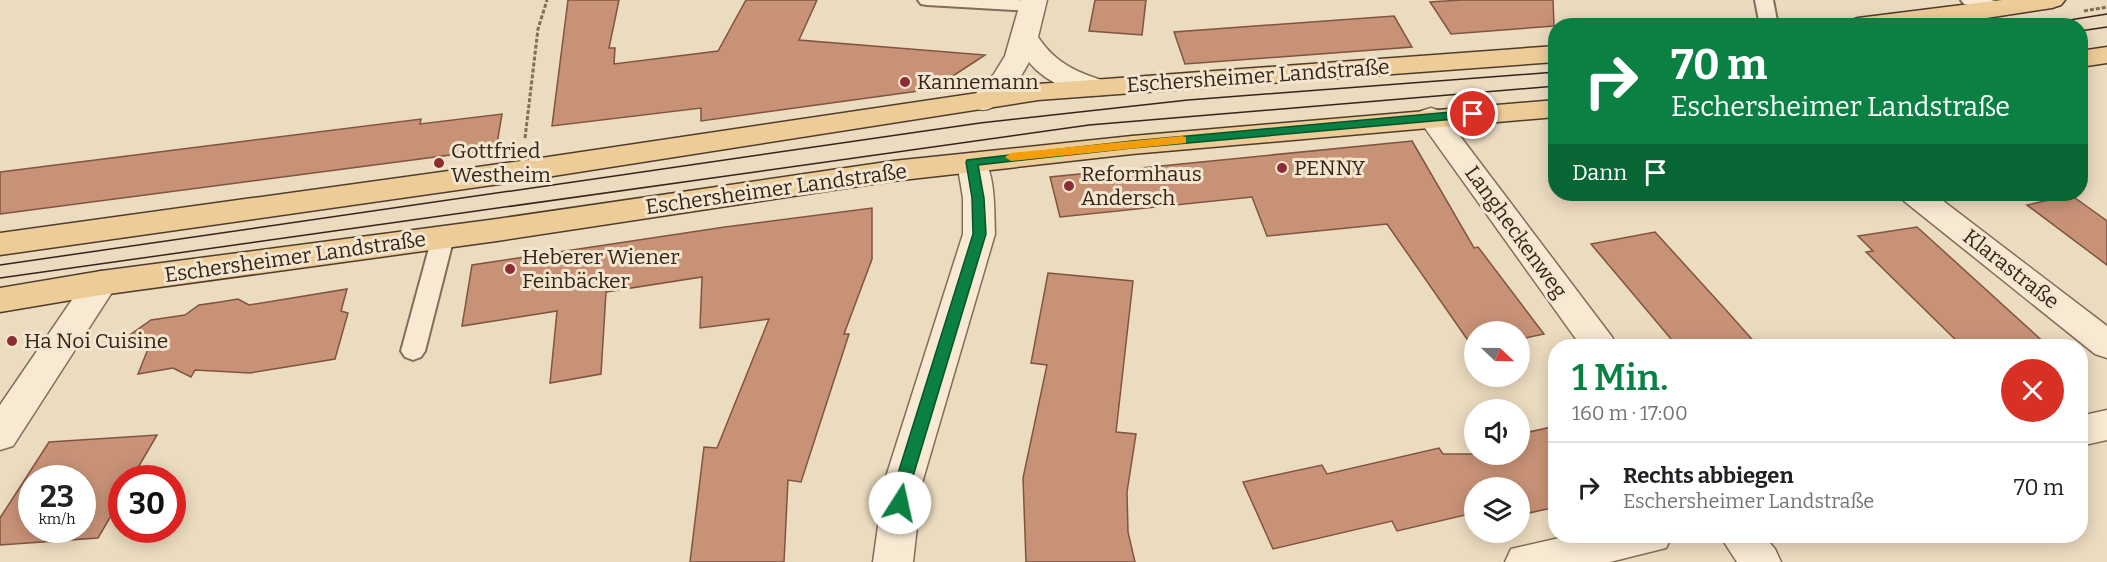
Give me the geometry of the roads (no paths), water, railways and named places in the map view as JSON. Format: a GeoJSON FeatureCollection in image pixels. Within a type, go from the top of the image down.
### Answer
{"type":"FeatureCollection","features":[{"type":"Feature","properties":{"kind":"main road"},"geometry":{"type":"LineString","coordinates":[[1932,18],[2052,0]]}},
{"type":"Feature","properties":{"kind":"main road","name":"Eschersheimer Landstraße"},"geometry":{"type":"LineString","coordinates":[[0,244],[521,171],[1038,92],[1548,55]]}},
{"type":"Feature","properties":{"kind":"main road"},"geometry":{"type":"LineString","coordinates":[[2088,57],[2107,55]]}},
{"type":"Feature","properties":{"kind":"main road","name":"Eschersheimer Landstraße"},"geometry":{"type":"LineString","coordinates":[[0,300],[101,283],[443,237],[893,171],[1132,145],[1431,117],[1548,109]]}},
{"type":"Feature","properties":{"kind":"street"},"geometry":{"type":"LineString","coordinates":[[981,102],[1004,82],[1018,60],[1034,3]]}},
{"type":"Feature","properties":{"kind":"street"},"geometry":{"type":"LineString","coordinates":[[1026,38],[1036,58],[1051,70],[1098,88]]}},
{"type":"Feature","properties":{"kind":"street","name":"Langheckenweg"},"geometry":{"type":"LineString","coordinates":[[1431,117],[1595,339]]}},
{"type":"Feature","properties":{"kind":"street"},"geometry":{"type":"LineString","coordinates":[[893,562],[903,483],[979,234],[978,198],[972,162]]}},
{"type":"Feature","properties":{"kind":"street","name":"Klarastraße"},"geometry":{"type":"LineString","coordinates":[[1924,201],[2107,345]]}},
{"type":"Feature","properties":{"kind":"street"},"geometry":{"type":"LineString","coordinates":[[0,435],[101,283]]}},
{"type":"Feature","properties":{"kind":"street"},"geometry":{"type":"LineString","coordinates":[[2088,429],[2107,425]]}},
{"type":"Feature","properties":{"kind":"street"},"geometry":{"type":"LineString","coordinates":[[1525,562],[1618,543]]}},
{"type":"Feature","properties":{"kind":"street"},"geometry":{"type":"LineString","coordinates":[[1746,543],[1761,562]]}},
{"type":"Feature","properties":{"kind":"lane"},"geometry":{"type":"LineString","coordinates":[[927,0],[1034,3]]}},
{"type":"Feature","properties":{"kind":"lane"},"geometry":{"type":"LineString","coordinates":[[1764,0],[1767,18]]}},
{"type":"Feature","properties":{"kind":"lane"},"geometry":{"type":"LineString","coordinates":[[1970,0],[1999,7]]}},
{"type":"Feature","properties":{"kind":"lane"},"geometry":{"type":"LineString","coordinates":[[413,351],[443,237]]}},
{"type":"Feature","properties":{"kind":"tram line"},"geometry":{"type":"LineString","coordinates":[[2082,18],[2107,14]]}},
{"type":"Feature","properties":{"kind":"tram line"},"geometry":{"type":"LineString","coordinates":[[2088,30],[2107,27]]}},
{"type":"Feature","properties":{"kind":"tram line"},"geometry":{"type":"LineString","coordinates":[[0,265],[980,123],[1188,100],[1548,73]]}},
{"type":"Feature","properties":{"kind":"tram line"},"geometry":{"type":"LineString","coordinates":[[0,278],[1089,125],[1548,87]]}},
{"type":"Feature","properties":{"kind":"place","name":"Kannemann"},"geometry":{"type":"Point","coordinates":[905,82]}},
{"type":"Feature","properties":{"kind":"place","name":"Gottfried Westheim"},"geometry":{"type":"Point","coordinates":[439,163]}},
{"type":"Feature","properties":{"kind":"place","name":"PENNY"},"geometry":{"type":"Point","coordinates":[1282,168]}},
{"type":"Feature","properties":{"kind":"place","name":"Reformhaus Andersch"},"geometry":{"type":"Point","coordinates":[1069,186]}},
{"type":"Feature","properties":{"kind":"place","name":"Heberer Wiener Feinbäcker"},"geometry":{"type":"Point","coordinates":[510,269]}},
{"type":"Feature","properties":{"kind":"place","name":"Ha Noi Cuisine"},"geometry":{"type":"Point","coordinates":[12,341]}}]}
